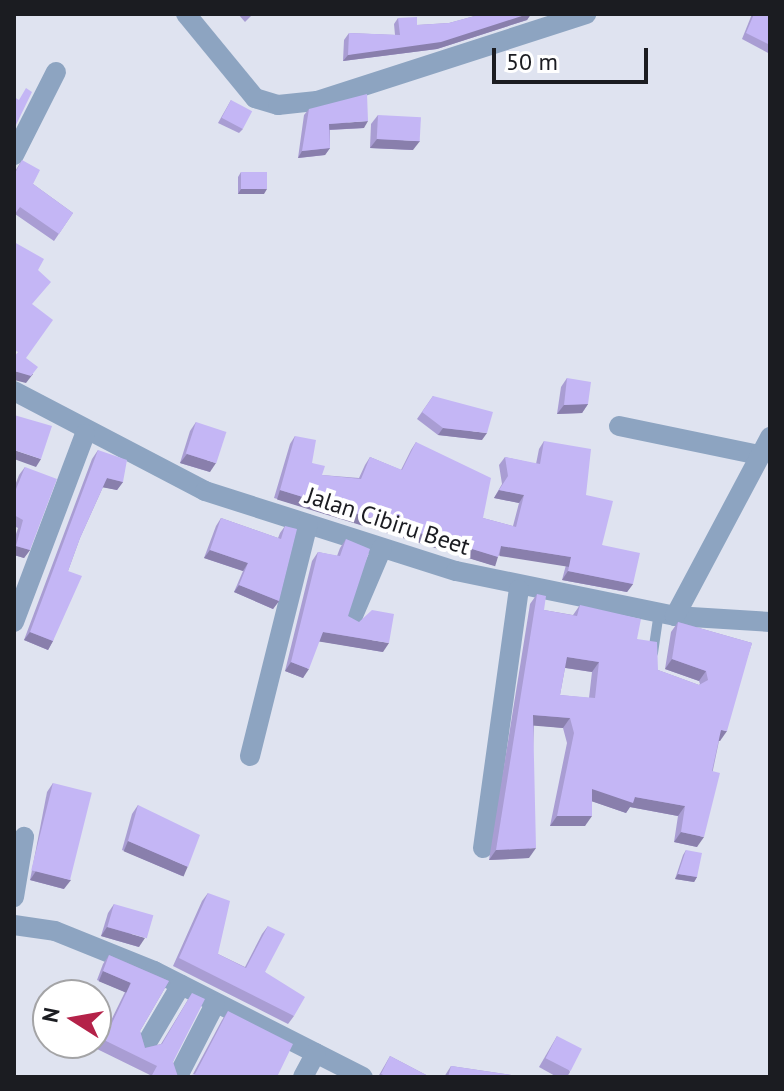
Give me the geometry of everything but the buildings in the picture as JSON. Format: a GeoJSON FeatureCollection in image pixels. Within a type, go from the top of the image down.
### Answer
{"type":"FeatureCollection","features":[{"type":"Feature","properties":{"kind":"street"},"geometry":{"type":"LineString","coordinates":[[186,14],[255,98],[278,105],[317,101],[586,14]]}},
{"type":"Feature","properties":{"kind":"street"},"geometry":{"type":"LineString","coordinates":[[14,155],[56,72]]}},
{"type":"Feature","properties":{"kind":"street","name":"Jalan Cibiru Beet"},"geometry":{"type":"LineString","coordinates":[[14,391],[85,434],[205,491],[382,548],[519,589],[667,614],[770,622]]}},
{"type":"Feature","properties":{"kind":"street"},"geometry":{"type":"LineString","coordinates":[[619,426],[765,446],[667,614]]}},
{"type":"Feature","properties":{"kind":"street"},"geometry":{"type":"LineString","coordinates":[[14,622],[85,434]]}},
{"type":"Feature","properties":{"kind":"street"},"geometry":{"type":"LineString","coordinates":[[250,756],[308,524]]}},
{"type":"Feature","properties":{"kind":"street"},"geometry":{"type":"LineString","coordinates":[[352,618],[382,548]]}},
{"type":"Feature","properties":{"kind":"street"},"geometry":{"type":"LineString","coordinates":[[483,848],[519,589]]}},
{"type":"Feature","properties":{"kind":"street"},"geometry":{"type":"LineString","coordinates":[[14,897],[24,837]]}},
{"type":"Feature","properties":{"kind":"street"},"geometry":{"type":"LineString","coordinates":[[14,925],[55,931],[181,985],[363,1077]]}},
{"type":"Feature","properties":{"kind":"street"},"geometry":{"type":"LineString","coordinates":[[145,1046],[181,985]]}},
{"type":"Feature","properties":{"kind":"street"},"geometry":{"type":"LineString","coordinates":[[178,1076],[215,1004]]}},
{"type":"Feature","properties":{"kind":"street"},"geometry":{"type":"LineString","coordinates":[[303,1077],[316,1053]]}},
{"type":"Feature","properties":{"kind":"lane"},"geometry":{"type":"LineString","coordinates":[[654,665],[667,614]]}}]}
